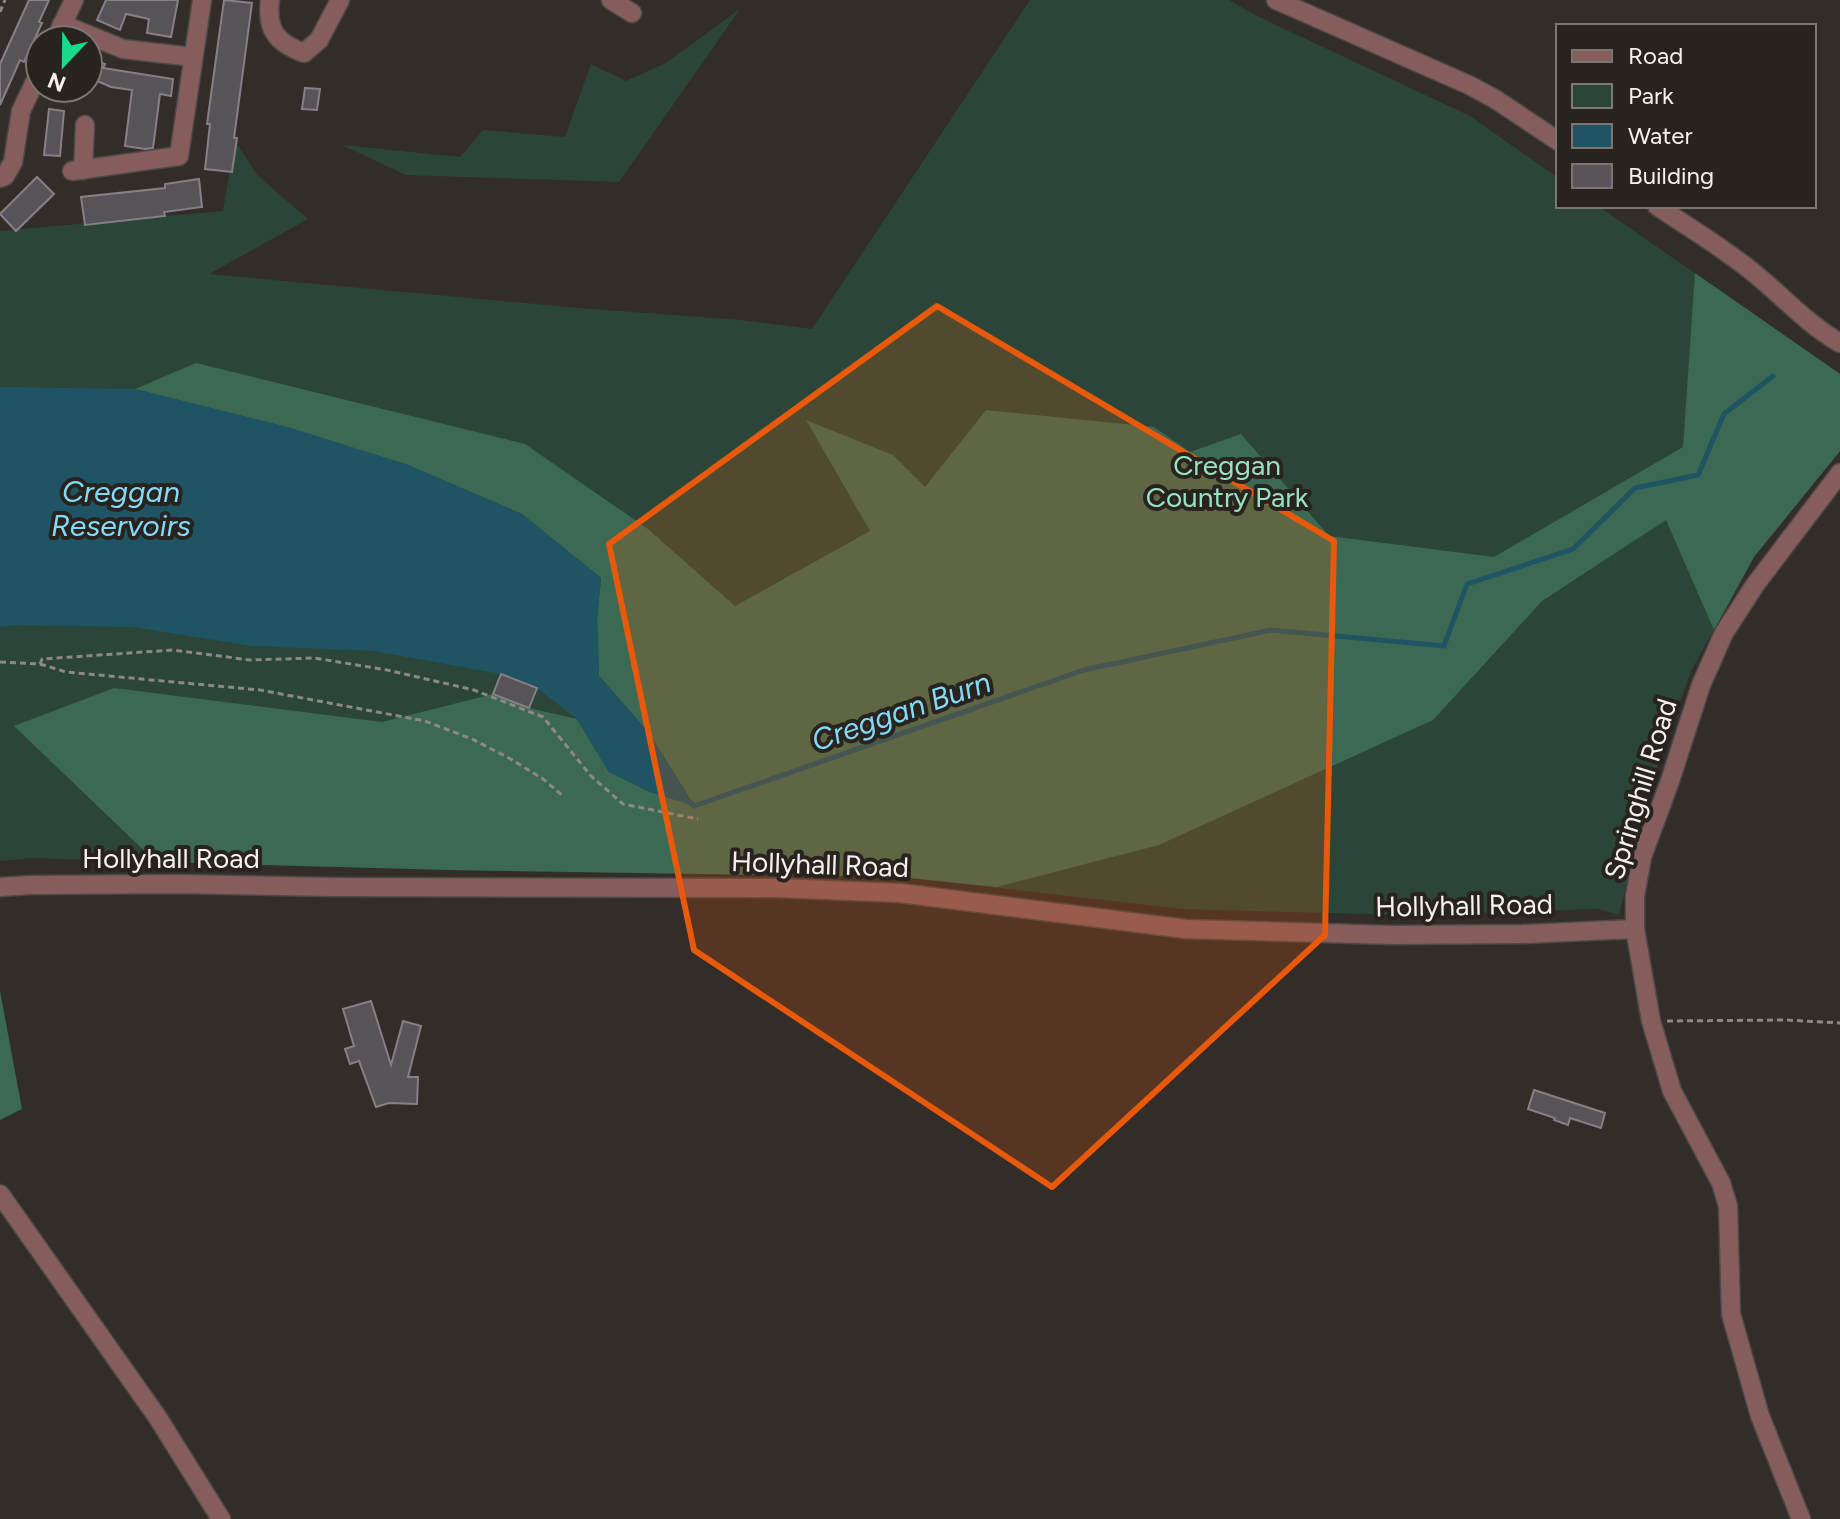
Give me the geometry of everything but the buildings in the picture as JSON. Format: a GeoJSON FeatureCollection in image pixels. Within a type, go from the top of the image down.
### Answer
{"type":"FeatureCollection","features":[{"type":"Feature","properties":{"kind":"street"},"geometry":{"type":"LineString","coordinates":[[62,24],[74,0]]}},
{"type":"Feature","properties":{"kind":"street"},"geometry":{"type":"LineString","coordinates":[[85,125],[77,170],[179,156],[202,0]]}},
{"type":"Feature","properties":{"kind":"street"},"geometry":{"type":"LineString","coordinates":[[270,0],[272,32],[288,47],[304,53],[319,40],[340,0]]}},
{"type":"Feature","properties":{"kind":"street"},"geometry":{"type":"LineString","coordinates":[[611,0],[632,13]]}},
{"type":"Feature","properties":{"kind":"street"},"geometry":{"type":"LineString","coordinates":[[1276,0],[1469,85],[1556,140]]}},
{"type":"Feature","properties":{"kind":"street"},"geometry":{"type":"LineString","coordinates":[[104,44],[193,57]]}},
{"type":"Feature","properties":{"kind":"street"},"geometry":{"type":"LineString","coordinates":[[0,178],[5,176],[13,162],[24,104]]}},
{"type":"Feature","properties":{"kind":"street"},"geometry":{"type":"LineString","coordinates":[[1660,208],[1750,270],[1789,305],[1840,343]]}},
{"type":"Feature","properties":{"kind":"street","name":"Springhill Road"},"geometry":{"type":"LineString","coordinates":[[1801,1519],[1760,1416],[1731,1314],[1728,1206],[1721,1183],[1672,1091],[1651,1021],[1635,929],[1635,896],[1642,857],[1701,685],[1724,633],[1755,585],[1840,473]]}},
{"type":"Feature","properties":{"kind":"street","name":"Hollyhall Road"},"geometry":{"type":"LineString","coordinates":[[0,887],[179,884],[778,888],[900,893],[1186,929],[1406,935],[1635,929]]}},
{"type":"Feature","properties":{"kind":"street"},"geometry":{"type":"LineString","coordinates":[[0,1194],[158,1418],[221,1519]]}},
{"type":"Feature","properties":{"kind":"path"},"geometry":{"type":"LineString","coordinates":[[0,10],[5,0]]}},
{"type":"Feature","properties":{"kind":"path"},"geometry":{"type":"LineString","coordinates":[[40,664],[42,659],[173,650],[250,660],[314,658],[387,670],[474,690],[543,717],[591,776],[623,804],[698,819]]}},
{"type":"Feature","properties":{"kind":"path"},"geometry":{"type":"LineString","coordinates":[[0,662],[40,664],[66,672],[260,690],[425,721],[472,739],[509,758],[563,796]]}},
{"type":"Feature","properties":{"kind":"path"},"geometry":{"type":"LineString","coordinates":[[1651,1021],[1786,1020],[1840,1023]]}},
{"type":"Feature","properties":{"kind":"highlighted area"},"geometry":{"type":"Polygon","coordinates":[[[937,306],[1334,541],[1325,935],[1052,1187],[694,950],[609,544],[937,306]]]}},
{"type":"Feature","properties":{"kind":"green space","name":"Creggan Country Park"},"geometry":{"type":"Polygon","coordinates":[[[1030,0],[1229,0],[1470,116],[1556,177],[1556,208],[1601,208],[1840,374],[1840,451],[1754,557],[1691,671],[1650,787],[1619,915],[1599,909],[1402,915],[1183,909],[900,877],[450,870],[31,858],[0,861],[0,231],[223,211],[235,141],[258,176],[308,219],[209,274],[741,320],[812,329],[1030,0]]]}},
{"type":"Feature","properties":{"kind":"green space"},"geometry":{"type":"Polygon","coordinates":[[[740,9],[619,182],[406,175],[342,145],[460,157],[483,130],[565,137],[591,64],[626,81],[666,63],[740,9]]]}},
{"type":"Feature","properties":{"kind":"green space"},"geometry":{"type":"Polygon","coordinates":[[[1695,273],[1840,374],[1840,451],[1754,557],[1714,630],[1666,520],[1542,601],[1433,720],[1159,845],[997,887],[900,877],[156,862],[14,726],[114,688],[382,722],[493,694],[529,708],[577,719],[609,772],[650,792],[694,805],[649,733],[599,676],[597,620],[601,578],[522,514],[408,465],[287,427],[135,389],[196,363],[525,444],[648,529],[735,606],[870,531],[806,420],[893,455],[925,487],[986,410],[1154,427],[1190,452],[1241,434],[1329,536],[1494,557],[1683,447],[1695,273]]]}},
{"type":"Feature","properties":{"kind":"green space"},"geometry":{"type":"Polygon","coordinates":[[[0,991],[22,1109],[0,1120],[0,991]]]}},
{"type":"Feature","properties":{"kind":"water","name":"Creggan Reservoirs"},"geometry":{"type":"Polygon","coordinates":[[[0,387],[135,389],[287,427],[408,465],[522,514],[601,578],[597,620],[599,676],[649,733],[694,806],[650,792],[609,772],[577,719],[537,688],[501,674],[374,651],[252,646],[133,627],[0,627],[0,387]]]}},
{"type":"Feature","properties":{"kind":"waterway","name":"Creggan Burn"},"geometry":{"type":"LineString","coordinates":[[691,803],[694,806],[1084,670],[1271,630],[1444,646],[1467,584],[1573,549],[1635,488],[1698,475],[1724,414],[1773,376]]}}]}
